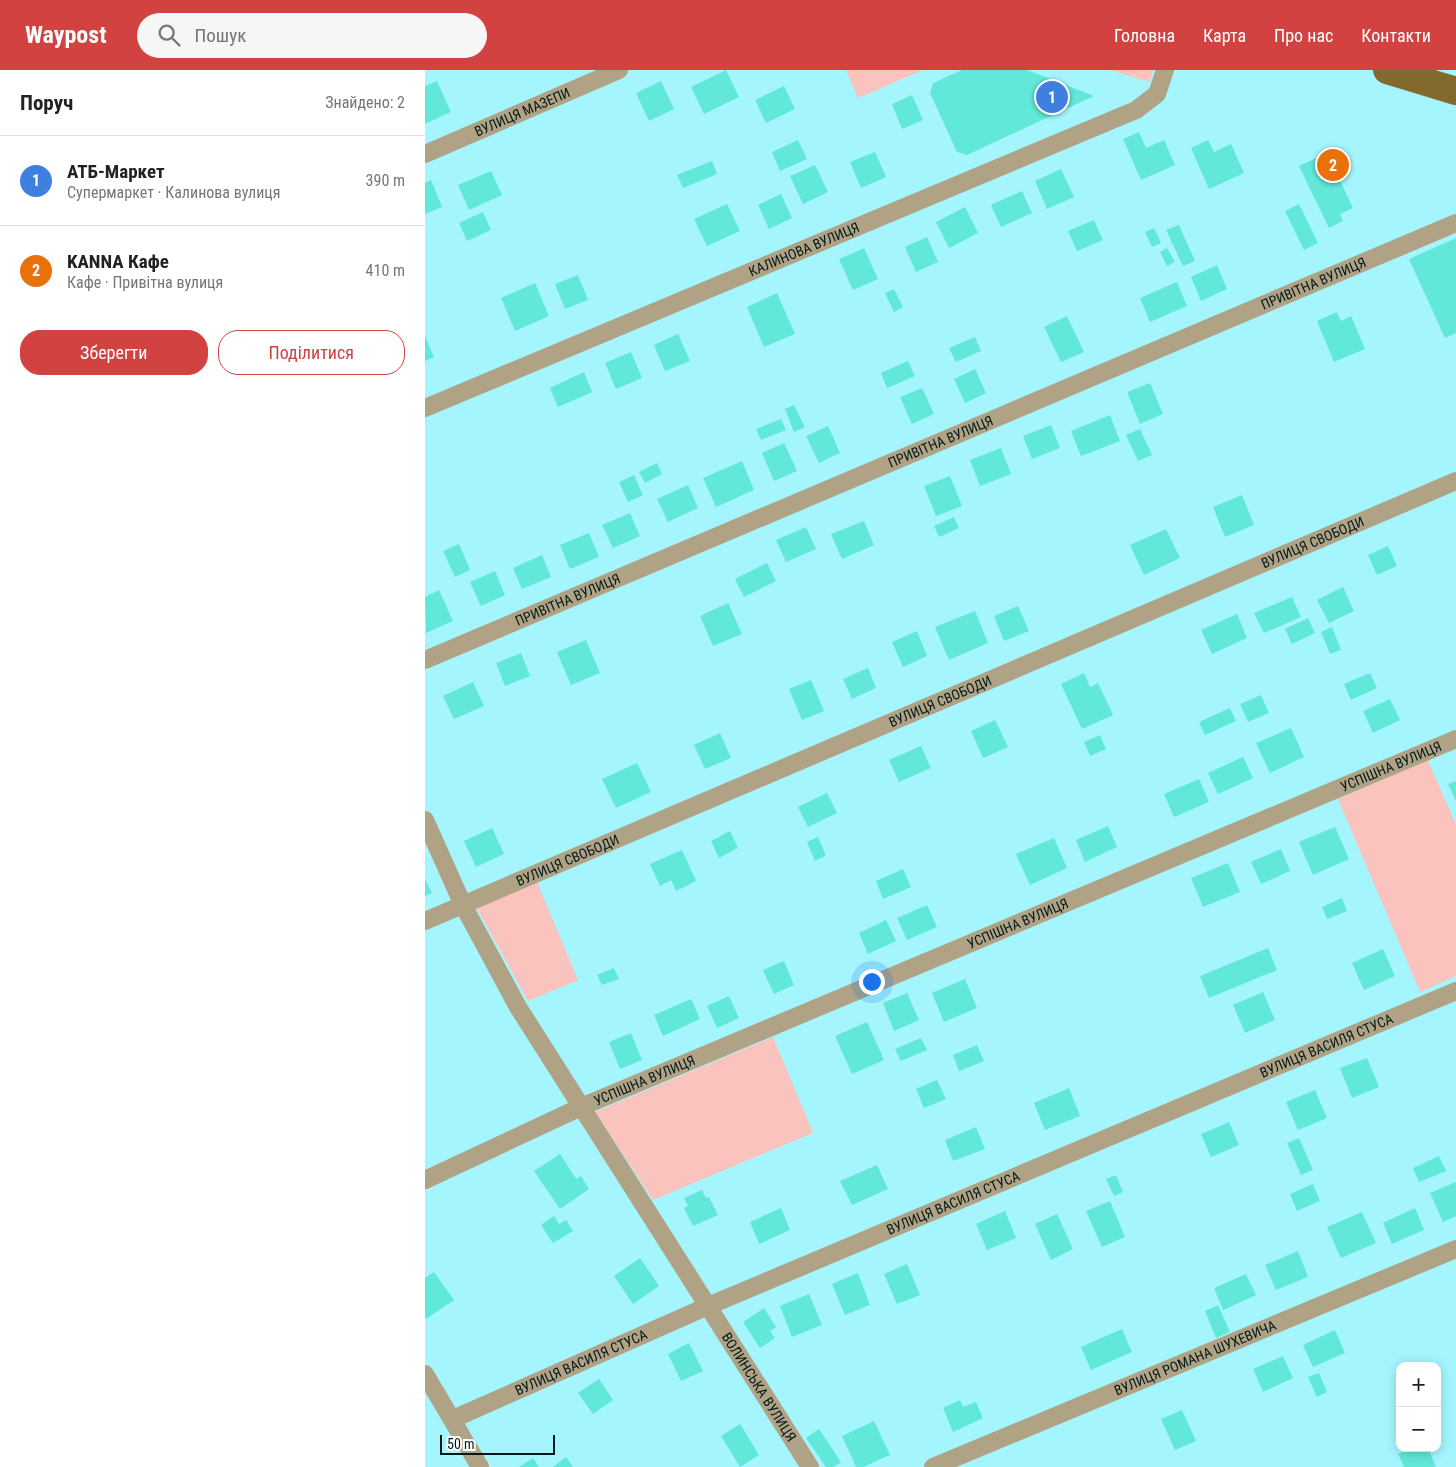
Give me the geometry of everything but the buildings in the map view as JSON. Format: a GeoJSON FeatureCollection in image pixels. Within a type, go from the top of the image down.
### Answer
{"type":"FeatureCollection","features":[{"type":"Feature","properties":{"kind":"main road"},"geometry":{"type":"LineString","coordinates":[[1387,70],[1456,91]]}},
{"type":"Feature","properties":{"kind":"street","name":"ВУЛИЦЯ МАЗЕПИ"},"geometry":{"type":"LineString","coordinates":[[425,154],[619,70]]}},
{"type":"Feature","properties":{"kind":"street","name":"КАЛИНОВА ВУЛИЦЯ"},"geometry":{"type":"LineString","coordinates":[[425,408],[1135,110],[1157,94],[1165,70]]}},
{"type":"Feature","properties":{"kind":"street","name":"ПРИВІТНА ВУЛИЦЯ"},"geometry":{"type":"LineString","coordinates":[[425,660],[1456,223]]}},
{"type":"Feature","properties":{"kind":"street","name":"ВУЛИЦЯ СВОБОДИ"},"geometry":{"type":"LineString","coordinates":[[425,921],[1456,481]]}},
{"type":"Feature","properties":{"kind":"street","name":"УСПІШНА ВУЛИЦЯ"},"geometry":{"type":"LineString","coordinates":[[425,1180],[581,1107],[1456,738]]}},
{"type":"Feature","properties":{"kind":"street","name":"ВОЛИНСЬКА ВУЛИЦЯ"},"geometry":{"type":"LineString","coordinates":[[425,820],[463,905],[517,1007],[810,1467]]}},
{"type":"Feature","properties":{"kind":"street","name":"ВУЛИЦЯ ВАСИЛЯ СТУСА"},"geometry":{"type":"LineString","coordinates":[[453,1419],[708,1306],[1456,991]]}},
{"type":"Feature","properties":{"kind":"street","name":"ВУЛИЦЯ РОМАНА ШУХЕВИЧА"},"geometry":{"type":"LineString","coordinates":[[933,1467],[1456,1249]]}},
{"type":"Feature","properties":{"kind":"street"},"geometry":{"type":"LineString","coordinates":[[425,1374],[480,1467]]}},
{"type":"Feature","properties":{"kind":"shaded area"},"geometry":{"type":"Polygon","coordinates":[[[846,70],[923,70],[858,98],[846,70]]]}},
{"type":"Feature","properties":{"kind":"shaded area"},"geometry":{"type":"Polygon","coordinates":[[[1109,70],[1153,70],[1150,82],[1109,70]]]}},
{"type":"Feature","properties":{"kind":"shaded area"},"geometry":{"type":"Polygon","coordinates":[[[1428,760],[1456,825],[1456,976],[1420,992],[1338,799],[1428,760]]]}},
{"type":"Feature","properties":{"kind":"shaded area"},"geometry":{"type":"Polygon","coordinates":[[[537,882],[578,980],[528,1001],[477,908],[537,882]]]}},
{"type":"Feature","properties":{"kind":"shaded area"},"geometry":{"type":"Polygon","coordinates":[[[773,1037],[813,1133],[653,1200],[595,1112],[773,1037]]]}},
{"type":"Feature","properties":{"kind":"place","name":"АТБ-Маркет"},"geometry":{"type":"Point","coordinates":[1052,97]}},
{"type":"Feature","properties":{"kind":"place","name":"KANNA Кафе"},"geometry":{"type":"Point","coordinates":[1333,165]}}]}
